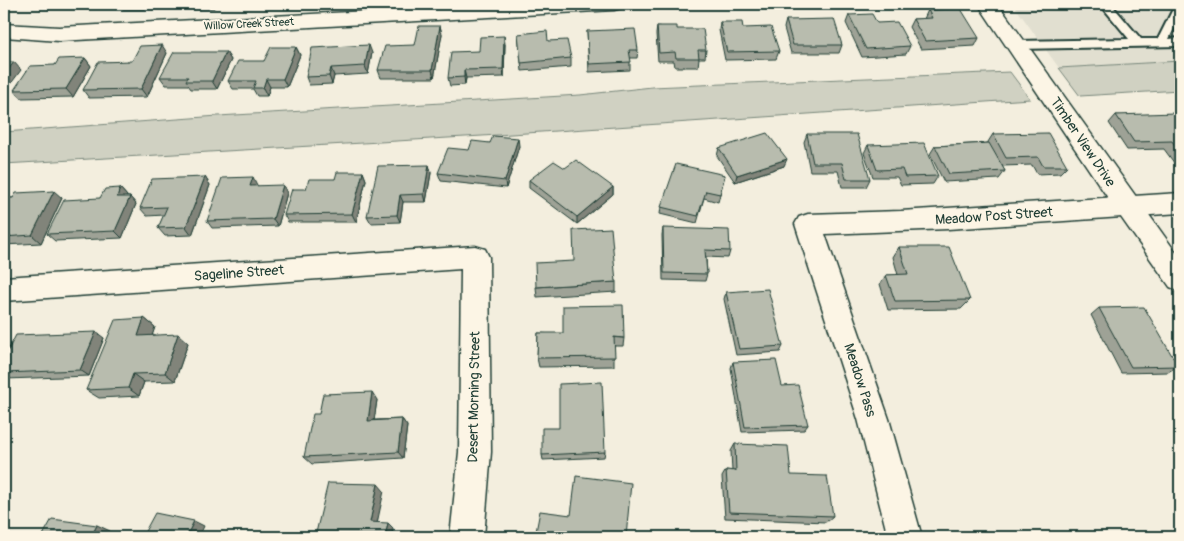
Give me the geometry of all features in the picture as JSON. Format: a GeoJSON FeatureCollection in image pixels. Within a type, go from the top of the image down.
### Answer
{"type":"FeatureCollection","features":[{"type":"Feature","properties":{"kind":"street","name":"Willow Creek Street"},"geometry":{"type":"LineString","coordinates":[[4,31],[59,34],[614,4]]}},
{"type":"Feature","properties":{"kind":"street","name":"Timber View Drive"},"geometry":{"type":"LineString","coordinates":[[988,4],[1127,206],[1180,279]]}},
{"type":"Feature","properties":{"kind":"street","name":"Meadow Post Street"},"geometry":{"type":"LineString","coordinates":[[808,224],[876,223],[971,218],[1180,203]]}},
{"type":"Feature","properties":{"kind":"street","name":"Meadow Pass"},"geometry":{"type":"LineString","coordinates":[[808,224],[859,374],[896,495],[906,537]]}},
{"type":"Feature","properties":{"kind":"street","name":"Sageline Street"},"geometry":{"type":"LineString","coordinates":[[4,289],[475,257]]}},
{"type":"Feature","properties":{"kind":"street","name":"Desert Morning Street"},"geometry":{"type":"LineString","coordinates":[[467,537],[475,452],[475,257]]}},
{"type":"Feature","properties":{"kind":"lane"},"geometry":{"type":"LineString","coordinates":[[1105,4],[1138,43]]}},
{"type":"Feature","properties":{"kind":"lane"},"geometry":{"type":"LineString","coordinates":[[1162,42],[1180,5]]}},
{"type":"Feature","properties":{"kind":"lane"},"geometry":{"type":"LineString","coordinates":[[1018,45],[1180,42]]}},
{"type":"Feature","properties":{"kind":"shaded area"},"geometry":{"type":"Polygon","coordinates":[[[1013,4],[1180,4],[1180,61],[1059,68],[1013,4]]]}},
{"type":"Feature","properties":{"kind":"shaded area"},"geometry":{"type":"Polygon","coordinates":[[[1180,61],[1180,90],[1080,96],[1059,68],[1180,61]]]}},
{"type":"Feature","properties":{"kind":"shaded area"},"geometry":{"type":"Polygon","coordinates":[[[1010,72],[1030,99],[482,136],[4,164],[4,132],[218,116],[580,95],[652,87],[1010,72]]]}},
{"type":"Feature","properties":{"kind":"building"},"geometry":{"type":"Polygon","coordinates":[[[961,9],[979,38],[925,41],[913,19],[932,18],[928,10],[961,9]]]}},
{"type":"Feature","properties":{"kind":"building"},"geometry":{"type":"Polygon","coordinates":[[[872,14],[877,23],[897,22],[910,46],[866,49],[849,15],[872,14]]]}},
{"type":"Feature","properties":{"kind":"building"},"geometry":{"type":"Polygon","coordinates":[[[834,19],[842,45],[793,45],[786,20],[834,19]]]}},
{"type":"Feature","properties":{"kind":"building"},"geometry":{"type":"Polygon","coordinates":[[[720,22],[742,22],[743,28],[771,27],[779,51],[727,52],[720,22]]]}},
{"type":"Feature","properties":{"kind":"building"},"geometry":{"type":"Polygon","coordinates":[[[419,26],[440,26],[432,70],[378,70],[385,46],[415,45],[419,26]]]}},
{"type":"Feature","properties":{"kind":"building"},"geometry":{"type":"Polygon","coordinates":[[[657,26],[677,26],[677,29],[703,29],[706,50],[698,50],[699,58],[676,58],[675,52],[659,53],[657,26]]]}},
{"type":"Feature","properties":{"kind":"building"},"geometry":{"type":"Polygon","coordinates":[[[635,29],[638,50],[629,50],[631,62],[589,64],[587,31],[635,29]]]}},
{"type":"Feature","properties":{"kind":"building"},"geometry":{"type":"Polygon","coordinates":[[[547,31],[548,41],[567,40],[571,58],[521,63],[518,34],[547,31]]]}},
{"type":"Feature","properties":{"kind":"building"},"geometry":{"type":"Polygon","coordinates":[[[504,36],[503,69],[464,70],[464,77],[448,78],[451,52],[479,51],[480,37],[504,36]]]}},
{"type":"Feature","properties":{"kind":"building"},"geometry":{"type":"Polygon","coordinates":[[[162,45],[141,89],[83,90],[98,62],[132,61],[140,46],[162,45]]]}},
{"type":"Feature","properties":{"kind":"building"},"geometry":{"type":"Polygon","coordinates":[[[369,45],[365,66],[331,68],[329,76],[306,77],[312,48],[369,45]]]}},
{"type":"Feature","properties":{"kind":"building"},"geometry":{"type":"Polygon","coordinates":[[[271,47],[296,47],[283,79],[266,79],[263,88],[253,88],[256,81],[228,81],[238,61],[264,61],[271,47]]]}},
{"type":"Feature","properties":{"kind":"building"},"geometry":{"type":"Polygon","coordinates":[[[174,52],[226,52],[212,81],[186,81],[188,77],[160,77],[174,52]]]}},
{"type":"Feature","properties":{"kind":"building"},"geometry":{"type":"Polygon","coordinates":[[[85,58],[66,89],[14,90],[30,66],[55,65],[59,59],[85,58]]]}},
{"type":"Feature","properties":{"kind":"building"},"geometry":{"type":"Polygon","coordinates":[[[4,62],[14,62],[4,75],[4,62]]]}},
{"type":"Feature","properties":{"kind":"building"},"geometry":{"type":"Polygon","coordinates":[[[1175,113],[1180,120],[1180,153],[1172,141],[1134,142],[1116,115],[1175,113]]]}},
{"type":"Feature","properties":{"kind":"building"},"geometry":{"type":"Polygon","coordinates":[[[767,133],[787,159],[737,175],[719,148],[767,133]]]}},
{"type":"Feature","properties":{"kind":"building"},"geometry":{"type":"Polygon","coordinates":[[[1048,133],[1067,166],[1043,166],[1038,157],[1006,158],[993,134],[1048,133]]]}},
{"type":"Feature","properties":{"kind":"building"},"geometry":{"type":"Polygon","coordinates":[[[807,134],[857,134],[870,179],[846,179],[842,163],[813,163],[807,134]]]}},
{"type":"Feature","properties":{"kind":"building"},"geometry":{"type":"Polygon","coordinates":[[[493,136],[518,138],[505,181],[438,173],[448,148],[469,150],[472,141],[490,143],[493,136]]]}},
{"type":"Feature","properties":{"kind":"building"},"geometry":{"type":"Polygon","coordinates":[[[924,143],[938,176],[905,177],[902,169],[877,170],[868,145],[924,143]]]}},
{"type":"Feature","properties":{"kind":"building"},"geometry":{"type":"Polygon","coordinates":[[[989,143],[1005,171],[949,174],[935,146],[989,143]]]}},
{"type":"Feature","properties":{"kind":"building"},"geometry":{"type":"Polygon","coordinates":[[[576,160],[613,187],[577,217],[529,180],[554,161],[565,168],[576,160]]]}},
{"type":"Feature","properties":{"kind":"building"},"geometry":{"type":"Polygon","coordinates":[[[676,164],[725,175],[720,194],[706,191],[698,216],[661,207],[676,164]]]}},
{"type":"Feature","properties":{"kind":"building"},"geometry":{"type":"Polygon","coordinates":[[[429,165],[424,194],[400,195],[397,215],[367,216],[378,166],[429,165]]]}},
{"type":"Feature","properties":{"kind":"building"},"geometry":{"type":"Polygon","coordinates":[[[337,172],[363,172],[352,214],[284,215],[292,189],[306,189],[309,179],[335,179],[337,172]]]}},
{"type":"Feature","properties":{"kind":"building"},"geometry":{"type":"Polygon","coordinates":[[[205,177],[186,227],[158,228],[167,207],[140,208],[152,179],[205,177]]]}},
{"type":"Feature","properties":{"kind":"building"},"geometry":{"type":"Polygon","coordinates":[[[253,177],[250,186],[283,185],[273,219],[207,221],[222,178],[253,177]]]}},
{"type":"Feature","properties":{"kind":"building"},"geometry":{"type":"Polygon","coordinates":[[[120,188],[117,197],[130,197],[115,231],[47,234],[64,200],[100,198],[105,189],[120,188]]]}},
{"type":"Feature","properties":{"kind":"building"},"geometry":{"type":"Polygon","coordinates":[[[54,191],[32,235],[4,237],[4,198],[13,198],[16,193],[54,191]]]}},
{"type":"Feature","properties":{"kind":"building"},"geometry":{"type":"Polygon","coordinates":[[[611,228],[616,282],[536,287],[535,263],[574,261],[573,230],[611,228]]]}},
{"type":"Feature","properties":{"kind":"building"},"geometry":{"type":"Polygon","coordinates":[[[663,228],[729,230],[730,251],[705,250],[707,274],[664,273],[663,228]]]}},
{"type":"Feature","properties":{"kind":"building"},"geometry":{"type":"Polygon","coordinates":[[[899,247],[949,247],[970,300],[895,301],[886,275],[908,274],[899,247]]]}},
{"type":"Feature","properties":{"kind":"building"},"geometry":{"type":"Polygon","coordinates":[[[768,289],[783,346],[739,349],[726,292],[768,289]]]}},
{"type":"Feature","properties":{"kind":"building"},"geometry":{"type":"Polygon","coordinates":[[[623,305],[624,338],[614,337],[615,357],[537,358],[538,333],[563,333],[563,306],[623,305]]]}},
{"type":"Feature","properties":{"kind":"building"},"geometry":{"type":"Polygon","coordinates":[[[1144,307],[1178,366],[1131,367],[1099,308],[1144,307]]]}},
{"type":"Feature","properties":{"kind":"building"},"geometry":{"type":"Polygon","coordinates":[[[144,318],[138,336],[178,334],[165,373],[133,374],[128,388],[86,390],[115,320],[144,318]]]}},
{"type":"Feature","properties":{"kind":"building"},"geometry":{"type":"Polygon","coordinates":[[[96,332],[80,370],[4,373],[4,358],[16,335],[96,332]]]}},
{"type":"Feature","properties":{"kind":"building"},"geometry":{"type":"Polygon","coordinates":[[[776,360],[782,386],[798,385],[808,425],[745,427],[733,362],[776,360]]]}},
{"type":"Feature","properties":{"kind":"building"},"geometry":{"type":"Polygon","coordinates":[[[602,382],[605,452],[542,455],[542,428],[559,428],[559,384],[602,382]]]}},
{"type":"Feature","properties":{"kind":"building"},"geometry":{"type":"Polygon","coordinates":[[[372,392],[368,421],[402,419],[398,452],[304,457],[313,414],[319,414],[323,394],[372,392]]]}},
{"type":"Feature","properties":{"kind":"building"},"geometry":{"type":"Polygon","coordinates":[[[735,444],[788,446],[791,475],[827,476],[833,516],[729,512],[726,470],[736,471],[735,444]]]}},
{"type":"Feature","properties":{"kind":"building"},"geometry":{"type":"Polygon","coordinates":[[[576,476],[631,483],[626,537],[535,537],[540,511],[571,515],[576,476]]]}},
{"type":"Feature","properties":{"kind":"building"},"geometry":{"type":"Polygon","coordinates":[[[328,483],[378,484],[370,522],[388,523],[385,537],[315,537],[328,483]]]}},
{"type":"Feature","properties":{"kind":"building"},"geometry":{"type":"Polygon","coordinates":[[[155,513],[194,521],[186,537],[142,537],[155,513]]]}},
{"type":"Feature","properties":{"kind":"building"},"geometry":{"type":"Polygon","coordinates":[[[52,519],[97,525],[91,537],[42,537],[52,519]]]}}]}
